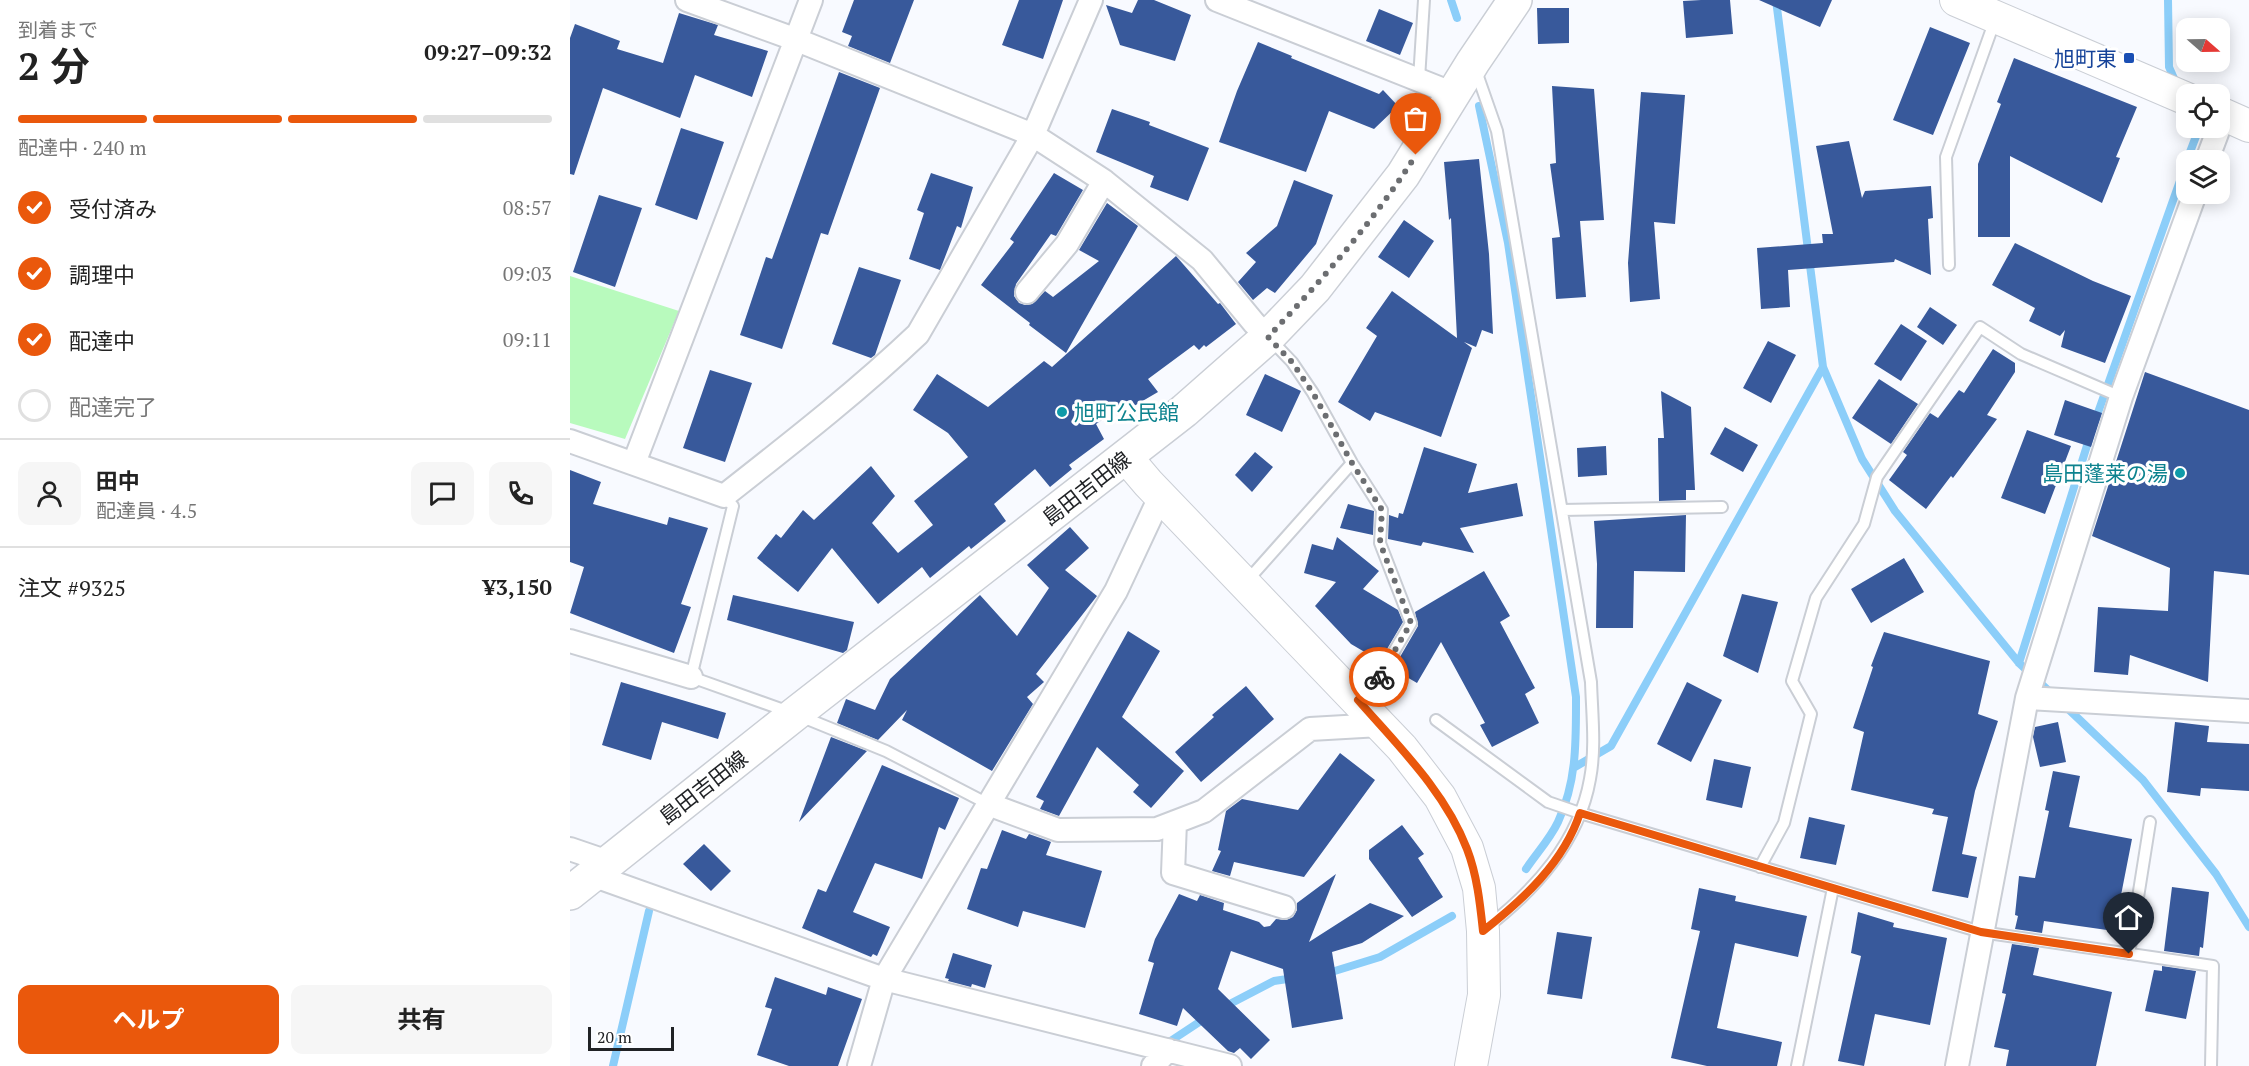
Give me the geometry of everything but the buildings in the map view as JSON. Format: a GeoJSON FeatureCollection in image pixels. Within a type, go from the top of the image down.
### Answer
{"type":"FeatureCollection","features":[{"type":"Feature","properties":{"kind":"main road","name":"島田吉田線"},"geometry":{"type":"LineString","coordinates":[[590,877],[1184,411],[1268,337],[1315,288],[1403,175],[1473,62],[1515,0]]}},
{"type":"Feature","properties":{"kind":"street"},"geometry":{"type":"LineString","coordinates":[[687,0],[797,40],[1033,135],[1104,182],[1202,260],[1268,337]]}},
{"type":"Feature","properties":{"kind":"street"},"geometry":{"type":"LineString","coordinates":[[634,463],[811,0]]}},
{"type":"Feature","properties":{"kind":"street"},"geometry":{"type":"LineString","coordinates":[[570,441],[724,496],[892,359],[918,334],[1033,135],[1091,0]]}},
{"type":"Feature","properties":{"kind":"street"},"geometry":{"type":"LineString","coordinates":[[1217,0],[1454,94]]}},
{"type":"Feature","properties":{"kind":"street"},"geometry":{"type":"LineString","coordinates":[[1956,0],[2176,94]]}},
{"type":"Feature","properties":{"kind":"street"},"geometry":{"type":"LineString","coordinates":[[1027,292],[1067,244],[1104,182]]}},
{"type":"Feature","properties":{"kind":"street"},"geometry":{"type":"LineString","coordinates":[[1958,1066],[1981,932],[2027,698],[2121,397],[2191,204]]}},
{"type":"Feature","properties":{"kind":"street"},"geometry":{"type":"LineString","coordinates":[[1126,457],[1244,584],[1358,700],[1402,748],[1440,797],[1467,848],[1479,888],[1483,931],[1484,995],[1472,1066]]}},
{"type":"Feature","properties":{"kind":"street"},"geometry":{"type":"LineString","coordinates":[[859,1066],[884,980],[1116,591],[1161,497]]}},
{"type":"Feature","properties":{"kind":"street"},"geometry":{"type":"LineString","coordinates":[[570,641],[691,677]]}},
{"type":"Feature","properties":{"kind":"street"},"geometry":{"type":"LineString","coordinates":[[2027,698],[2249,711]]}},
{"type":"Feature","properties":{"kind":"street"},"geometry":{"type":"LineString","coordinates":[[988,804],[1058,830],[1157,829],[1204,811],[1310,729],[1380,725]]}},
{"type":"Feature","properties":{"kind":"street"},"geometry":{"type":"LineString","coordinates":[[1175,822],[1173,873],[1284,907]]}},
{"type":"Feature","properties":{"kind":"street"},"geometry":{"type":"LineString","coordinates":[[570,849],[590,877],[884,980],[1160,1058],[1230,1066]]}},
{"type":"Feature","properties":{"kind":"lane"},"geometry":{"type":"LineString","coordinates":[[1419,79],[1424,0]]}},
{"type":"Feature","properties":{"kind":"lane"},"geometry":{"type":"LineString","coordinates":[[1949,265],[1946,157],[1996,17]]}},
{"type":"Feature","properties":{"kind":"lane"},"geometry":{"type":"LineString","coordinates":[[1473,62],[1497,131],[1591,682],[1593,736],[1590,779],[1576,827],[1561,852],[1540,879],[1506,913],[1483,931]]}},
{"type":"Feature","properties":{"kind":"lane"},"geometry":{"type":"LineString","coordinates":[[1760,867],[1784,823],[1810,714],[1792,681],[1816,598],[1864,524],[1877,477],[1980,327],[2021,354],[2121,397]]}},
{"type":"Feature","properties":{"kind":"lane"},"geometry":{"type":"LineString","coordinates":[[1268,337],[1292,362],[1313,393],[1352,463],[1382,510],[1380,543],[1411,623],[1372,687],[1358,700]]}},
{"type":"Feature","properties":{"kind":"lane"},"geometry":{"type":"LineString","coordinates":[[1244,584],[1352,463]]}},
{"type":"Feature","properties":{"kind":"lane"},"geometry":{"type":"LineString","coordinates":[[724,496],[733,506],[691,677],[795,714],[886,751],[988,804]]}},
{"type":"Feature","properties":{"kind":"lane"},"geometry":{"type":"LineString","coordinates":[[1562,510],[1722,507]]}},
{"type":"Feature","properties":{"kind":"lane"},"geometry":{"type":"LineString","coordinates":[[1436,720],[1548,802],[1580,813],[1981,932],[2213,966],[2211,1066]]}},
{"type":"Feature","properties":{"kind":"lane"},"geometry":{"type":"LineString","coordinates":[[2129,954],[2150,822]]}},
{"type":"Feature","properties":{"kind":"lane"},"geometry":{"type":"LineString","coordinates":[[1797,1066],[1833,888]]}},
{"type":"Feature","properties":{"kind":"green space"},"geometry":{"type":"Polygon","coordinates":[[[570,276],[679,311],[625,439],[570,423],[570,276]]]}},
{"type":"Feature","properties":{"kind":"waterway"},"geometry":{"type":"LineString","coordinates":[[1451,0],[1457,18]]}},
{"type":"Feature","properties":{"kind":"waterway"},"geometry":{"type":"LineString","coordinates":[[1776,0],[1823,367],[1862,459],[1895,511],[2019,663],[2052,694]]}},
{"type":"Feature","properties":{"kind":"waterway"},"geometry":{"type":"LineString","coordinates":[[2168,0],[2169,67],[2177,84]]}},
{"type":"Feature","properties":{"kind":"waterway"},"geometry":{"type":"LineString","coordinates":[[1479,106],[1508,243],[1576,697],[1574,761],[1569,791],[1555,828],[1526,869]]}},
{"type":"Feature","properties":{"kind":"waterway"},"geometry":{"type":"LineString","coordinates":[[2191,150],[2195,138]]}},
{"type":"Feature","properties":{"kind":"waterway"},"geometry":{"type":"LineString","coordinates":[[2095,421],[2176,192]]}},
{"type":"Feature","properties":{"kind":"waterway"},"geometry":{"type":"LineString","coordinates":[[1575,767],[1611,746],[1823,367]]}},
{"type":"Feature","properties":{"kind":"waterway"},"geometry":{"type":"LineString","coordinates":[[2019,663],[2090,436]]}},
{"type":"Feature","properties":{"kind":"waterway"},"geometry":{"type":"LineString","coordinates":[[2064,705],[2143,780],[2216,874],[2249,927]]}},
{"type":"Feature","properties":{"kind":"waterway"},"geometry":{"type":"LineString","coordinates":[[613,1066],[649,911]]}},
{"type":"Feature","properties":{"kind":"waterway"},"geometry":{"type":"LineString","coordinates":[[1325,974],[1380,957],[1452,916]]}},
{"type":"Feature","properties":{"kind":"waterway"},"geometry":{"type":"LineString","coordinates":[[1224,1007],[1274,981],[1294,978]]}},
{"type":"Feature","properties":{"kind":"waterway"},"geometry":{"type":"LineString","coordinates":[[1163,1046],[1207,1017]]}},
{"type":"Feature","properties":{"kind":"way so far"},"geometry":{"type":"LineString","coordinates":[[1379,677],[1411,623],[1380,543],[1382,510],[1352,463],[1313,393],[1292,362],[1268,337],[1315,288],[1355,239],[1416,155]]}},
{"type":"Feature","properties":{"kind":"place","name":"旭町東"},"geometry":{"type":"Point","coordinates":[2129,58]}},
{"type":"Feature","properties":{"kind":"place","name":"旭町公民館"},"geometry":{"type":"Point","coordinates":[1062,412]}},
{"type":"Feature","properties":{"kind":"place","name":"島田蓬莱の湯"},"geometry":{"type":"Point","coordinates":[2180,473]}},
{"type":"Feature","properties":{"kind":"route"},"geometry":{"type":"LineString","coordinates":[[1379,677],[1358,700],[1402,748],[1440,797],[1467,848],[1479,888],[1483,931],[1506,913],[1540,879],[1561,852],[1576,827],[1580,813],[1981,932],[2129,954]]}}]}
